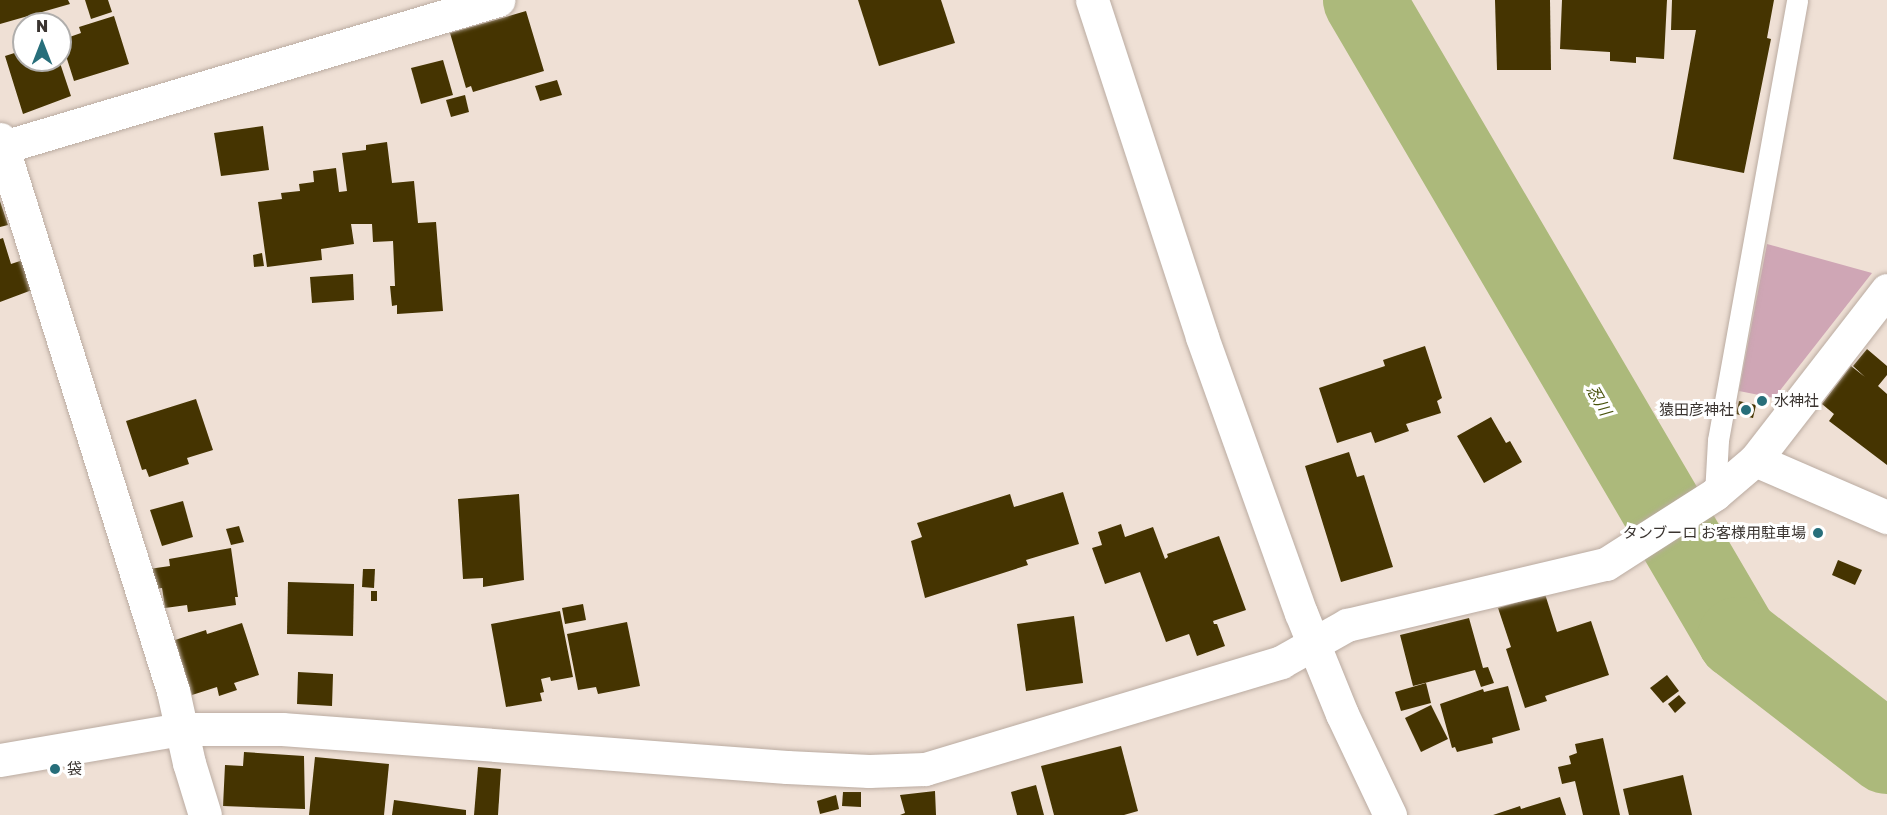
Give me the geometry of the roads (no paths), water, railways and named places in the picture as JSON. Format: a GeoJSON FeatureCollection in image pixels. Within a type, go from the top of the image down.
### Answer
{"type":"FeatureCollection","features":[{"type":"Feature","properties":{"kind":"street"},"geometry":{"type":"LineString","coordinates":[[205,815],[173,691],[1,145],[498,0]]}},
{"type":"Feature","properties":{"kind":"street"},"geometry":{"type":"LineString","coordinates":[[1092,0],[1202,337],[1313,645],[1390,815]]}},
{"type":"Feature","properties":{"kind":"street"},"geometry":{"type":"LineString","coordinates":[[0,760],[182,729],[282,729],[787,767],[869,771],[925,769],[1281,662],[1347,625],[1606,564],[1715,494],[1755,460],[1887,290]]}},
{"type":"Feature","properties":{"kind":"street"},"geometry":{"type":"LineString","coordinates":[[1755,460],[1887,517]]}},
{"type":"Feature","properties":{"kind":"lane"},"geometry":{"type":"LineString","coordinates":[[1715,494],[1718,440],[1797,0]]}},
{"type":"Feature","properties":{"kind":"waterway","name":"忍川"},"geometry":{"type":"LineString","coordinates":[[1364,0],[1738,638],[1887,753]]}},
{"type":"Feature","properties":{"kind":"place","name":"水神社"},"geometry":{"type":"Point","coordinates":[1762,401]}},
{"type":"Feature","properties":{"kind":"place","name":"猿田彦神社"},"geometry":{"type":"Point","coordinates":[1746,410]}},
{"type":"Feature","properties":{"kind":"place","name":"タンブーロ お客様用駐車場"},"geometry":{"type":"Point","coordinates":[1818,533]}},
{"type":"Feature","properties":{"kind":"place","name":"袋"},"geometry":{"type":"Point","coordinates":[55,769]}}]}
